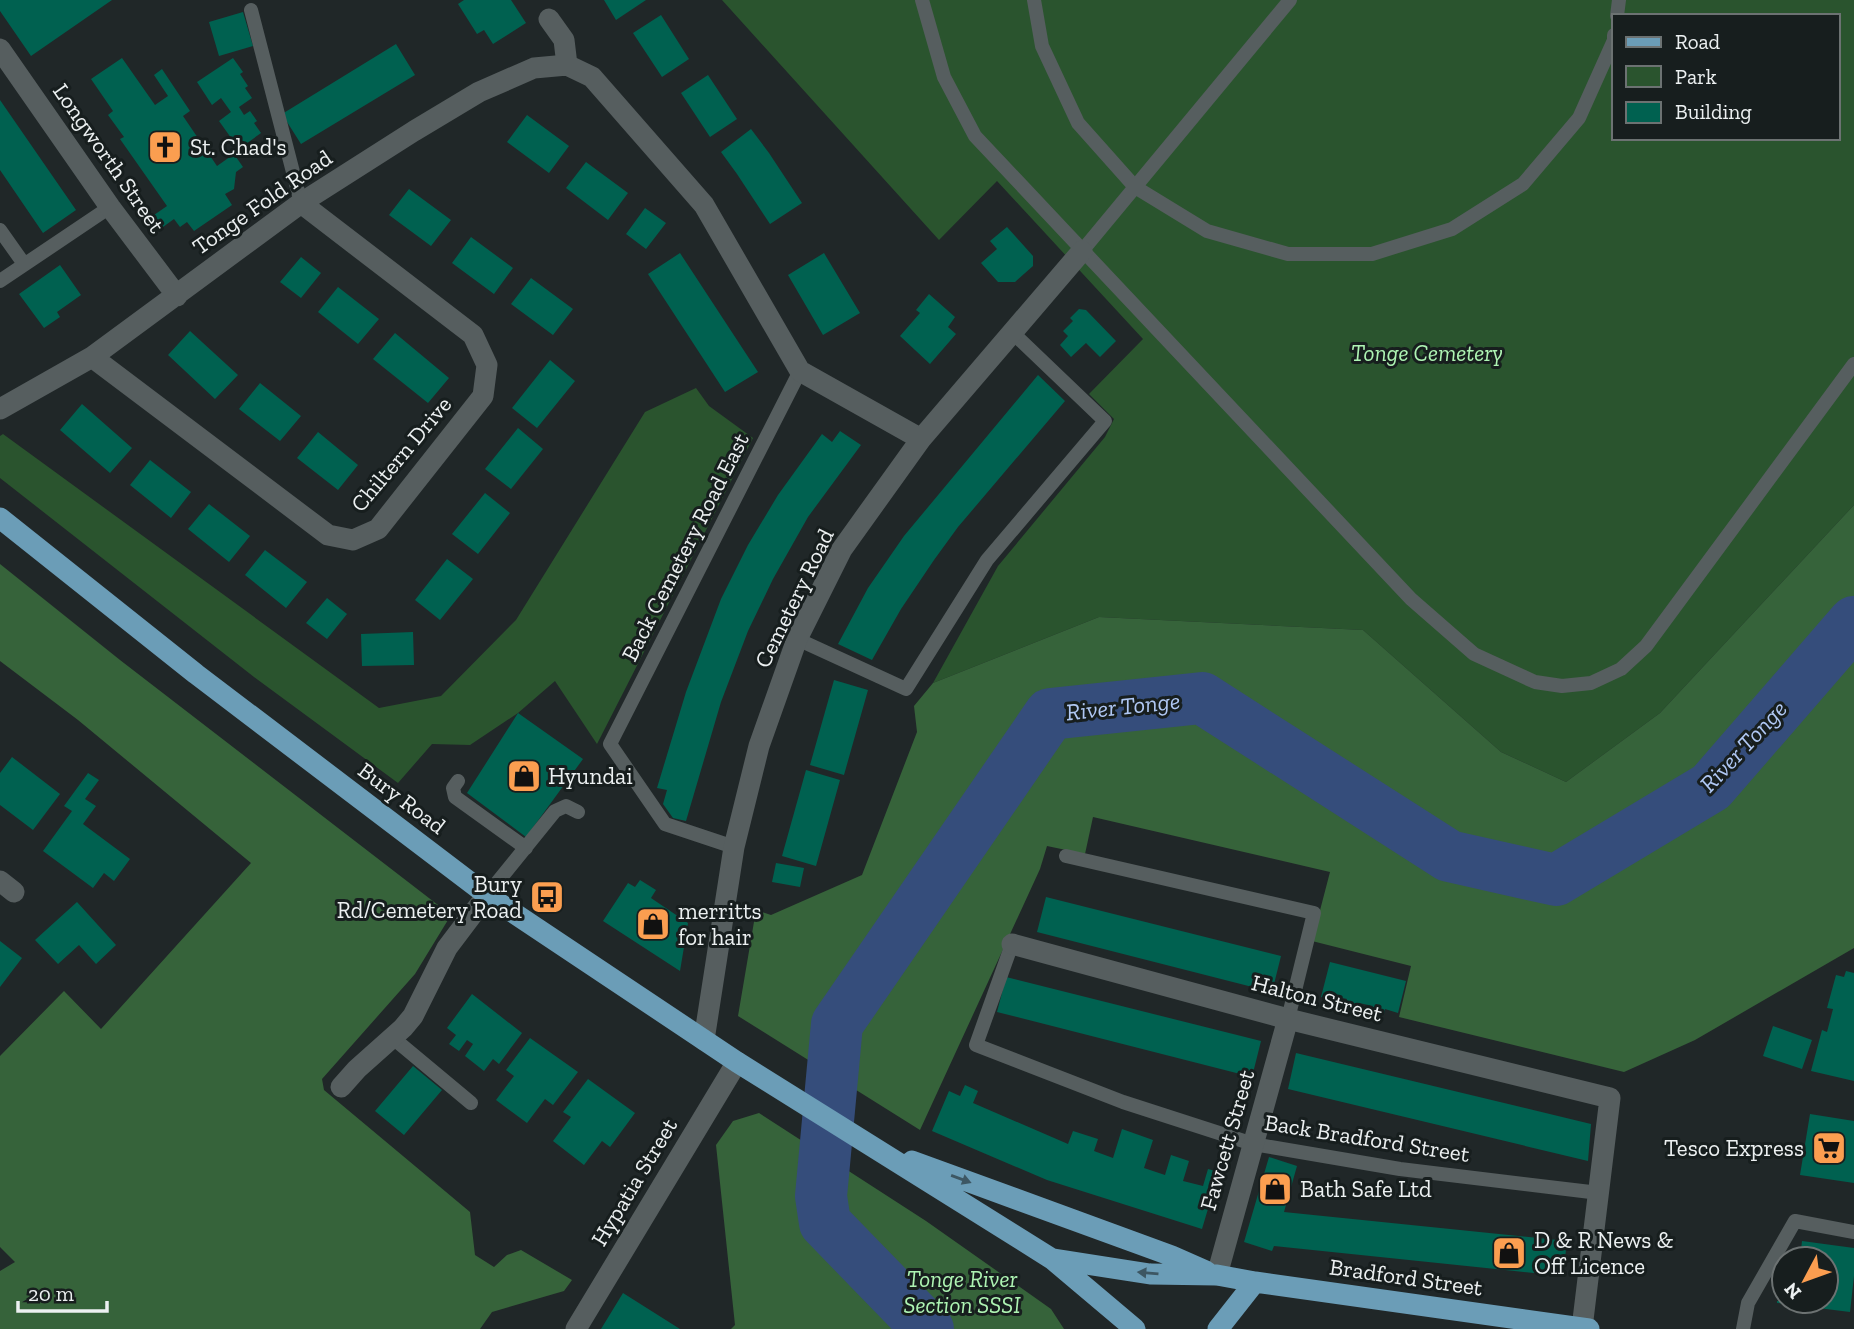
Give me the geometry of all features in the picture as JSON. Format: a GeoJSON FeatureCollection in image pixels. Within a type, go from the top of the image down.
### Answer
{"type":"FeatureCollection","features":[{"type":"Feature","properties":{"kind":"main road","name":"Bury Road"},"geometry":{"type":"LineString","coordinates":[[0,518],[197,674],[487,895],[737,1062],[865,1142]]}},
{"type":"Feature","properties":{"kind":"main road"},"geometry":{"type":"LineString","coordinates":[[865,1142],[1052,1259],[1135,1329]]}},
{"type":"Feature","properties":{"kind":"main road","name":"Bradford Street"},"geometry":{"type":"LineString","coordinates":[[865,1142],[1217,1275]]}},
{"type":"Feature","properties":{"kind":"main road","name":"Bradford Street"},"geometry":{"type":"LineString","coordinates":[[1052,1259],[1150,1274],[1217,1275],[1586,1329]]}},
{"type":"Feature","properties":{"kind":"main road"},"geometry":{"type":"LineString","coordinates":[[1218,1329],[1255,1282]]}},
{"type":"Feature","properties":{"kind":"street"},"geometry":{"type":"LineString","coordinates":[[549,19],[564,40],[567,65],[593,77],[704,205],[800,371],[922,439]]}},
{"type":"Feature","properties":{"kind":"street","name":"Longworth Street"},"geometry":{"type":"LineString","coordinates":[[0,49],[110,207],[177,296]]}},
{"type":"Feature","properties":{"kind":"street","name":"Tonge Fold Road"},"geometry":{"type":"LineString","coordinates":[[0,409],[92,357],[302,203],[414,131],[479,92],[534,68],[567,65]]}},
{"type":"Feature","properties":{"kind":"street","name":"Chiltern Drive"},"geometry":{"type":"LineString","coordinates":[[92,357],[328,535],[353,540],[378,529],[483,396],[487,365],[473,335],[302,203]]}},
{"type":"Feature","properties":{"kind":"street","name":"Cemetery Road"},"geometry":{"type":"LineString","coordinates":[[704,1040],[734,847],[760,746],[797,639],[842,549],[922,439],[1082,251]]}},
{"type":"Feature","properties":{"kind":"street"},"geometry":{"type":"LineString","coordinates":[[341,1087],[413,1016],[447,948],[487,895]]}},
{"type":"Feature","properties":{"kind":"street","name":"Halton Street"},"geometry":{"type":"LineString","coordinates":[[1012,944],[1289,1019],[1610,1098],[1599,1193]]}},
{"type":"Feature","properties":{"kind":"street","name":"Fawcett Street"},"geometry":{"type":"LineString","coordinates":[[1217,1275],[1289,1019]]}},
{"type":"Feature","properties":{"kind":"street","name":"Hypatia Street"},"geometry":{"type":"LineString","coordinates":[[576,1329],[737,1062]]}},
{"type":"Feature","properties":{"kind":"street"},"geometry":{"type":"LineString","coordinates":[[1586,1329],[1599,1193]]}},
{"type":"Feature","properties":{"kind":"lane"},"geometry":{"type":"LineString","coordinates":[[922,0],[944,77],[975,136],[1411,600],[1474,654],[1535,682],[1562,686],[1591,683],[1621,669],[1646,646],[1854,365]]}},
{"type":"Feature","properties":{"kind":"lane"},"geometry":{"type":"LineString","coordinates":[[1034,0],[1042,46],[1079,123],[1135,187],[1207,231],[1288,254],[1371,254],[1452,229],[1523,184],[1579,118],[1612,44]]}},
{"type":"Feature","properties":{"kind":"lane"},"geometry":{"type":"LineString","coordinates":[[1082,251],[1290,0]]}},
{"type":"Feature","properties":{"kind":"lane"},"geometry":{"type":"LineString","coordinates":[[251,10],[302,203]]}},
{"type":"Feature","properties":{"kind":"lane"},"geometry":{"type":"LineString","coordinates":[[0,281],[110,207]]}},
{"type":"Feature","properties":{"kind":"lane"},"geometry":{"type":"LineString","coordinates":[[0,230],[24,264]]}},
{"type":"Feature","properties":{"kind":"lane"},"geometry":{"type":"LineString","coordinates":[[797,639],[906,689],[987,560],[1105,421],[1013,333]]}},
{"type":"Feature","properties":{"kind":"lane","name":"Back Cemetery Road East"},"geometry":{"type":"LineString","coordinates":[[734,847],[665,824],[610,744],[800,371]]}},
{"type":"Feature","properties":{"kind":"lane"},"geometry":{"type":"LineString","coordinates":[[458,782],[453,788],[455,797],[526,848]]}},
{"type":"Feature","properties":{"kind":"lane"},"geometry":{"type":"LineString","coordinates":[[487,895],[555,811],[566,806],[578,812]]}},
{"type":"Feature","properties":{"kind":"lane"},"geometry":{"type":"LineString","coordinates":[[1066,856],[1314,913],[1289,1019]]}},
{"type":"Feature","properties":{"kind":"lane","name":"Back Bradford Street"},"geometry":{"type":"LineString","coordinates":[[1012,944],[976,1045],[1123,1102],[1253,1144],[1400,1169],[1599,1193]]}},
{"type":"Feature","properties":{"kind":"lane"},"geometry":{"type":"LineString","coordinates":[[393,1038],[471,1103]]}},
{"type":"Feature","properties":{"kind":"lane"},"geometry":{"type":"LineString","coordinates":[[1743,1329],[1748,1303],[1796,1222],[1854,1233]]}},
{"type":"Feature","properties":{"kind":"green space","name":"Tonge Cemetery"},"geometry":{"type":"Polygon","coordinates":[[[722,0],[1854,0],[1854,505],[1660,713],[1566,782],[1501,752],[1363,630],[1099,617],[933,683],[998,566],[1105,437],[1114,419],[1089,394],[1143,339],[997,181],[939,240],[722,0]]]}},
{"type":"Feature","properties":{"kind":"green space"},"geometry":{"type":"Polygon","coordinates":[[[696,388],[709,406],[753,438],[597,744],[555,681],[518,713],[470,745],[432,744],[398,783],[254,677],[0,478],[0,436],[3,434],[379,708],[441,696],[516,620],[645,412],[696,388]]]}},
{"type":"Feature","properties":{"kind":"green space"},"geometry":{"type":"Polygon","coordinates":[[[1854,505],[1854,948],[1695,1040],[1624,1072],[1399,1017],[1411,966],[1312,941],[1330,872],[1093,817],[1085,854],[1047,846],[1040,869],[920,1130],[738,1016],[756,910],[771,915],[862,875],[917,732],[914,706],[933,683],[1099,617],[1363,630],[1501,752],[1566,782],[1660,713],[1854,505]]]}},
{"type":"Feature","properties":{"kind":"green space"},"geometry":{"type":"Polygon","coordinates":[[[0,564],[451,915],[415,974],[322,1079],[324,1090],[470,1212],[475,1255],[494,1267],[507,1255],[521,1250],[572,1280],[564,1291],[492,1312],[480,1329],[0,1329],[0,1271],[15,1262],[0,1247],[0,1056],[64,991],[101,1029],[251,863],[78,720],[0,661],[0,564]]]}},
{"type":"Feature","properties":{"kind":"green space","name":"Tonge River Section SSSI"},"geometry":{"type":"Polygon","coordinates":[[[759,1113],[926,1221],[1051,1309],[1064,1329],[731,1329],[735,1325],[716,1145],[733,1121],[759,1113]]]}},
{"type":"Feature","properties":{"kind":"building"},"geometry":{"type":"Polygon","coordinates":[[[0,0],[112,0],[31,56],[0,11],[0,0]]]}},
{"type":"Feature","properties":{"kind":"building"},"geometry":{"type":"Polygon","coordinates":[[[464,0],[511,0],[526,23],[493,44],[484,30],[477,34],[458,4],[464,0]]]}},
{"type":"Feature","properties":{"kind":"building"},"geometry":{"type":"Polygon","coordinates":[[[604,0],[646,0],[616,20],[604,0]]]}},
{"type":"Feature","properties":{"kind":"building"},"geometry":{"type":"Polygon","coordinates":[[[243,12],[253,46],[219,56],[209,22],[243,12]]]}},
{"type":"Feature","properties":{"kind":"building"},"geometry":{"type":"Polygon","coordinates":[[[661,15],[689,59],[662,77],[633,33],[661,15]]]}},
{"type":"Feature","properties":{"kind":"building"},"geometry":{"type":"Polygon","coordinates":[[[396,44],[415,75],[301,144],[282,114],[396,44]]]}},
{"type":"Feature","properties":{"kind":"building","name":"St. Chad's"},"geometry":{"type":"Polygon","coordinates":[[[122,58],[155,105],[168,96],[154,75],[162,69],[190,111],[183,116],[217,166],[234,154],[243,167],[236,172],[234,189],[225,194],[232,205],[194,231],[187,222],[180,227],[174,219],[163,227],[154,215],[167,206],[120,139],[124,137],[108,115],[113,111],[91,79],[122,58]]]}},
{"type":"Feature","properties":{"kind":"building"},"geometry":{"type":"Polygon","coordinates":[[[233,58],[243,72],[240,74],[252,98],[239,107],[244,115],[250,111],[261,133],[239,149],[219,121],[231,112],[221,98],[212,105],[197,82],[233,58]]]}},
{"type":"Feature","properties":{"kind":"building"},"geometry":{"type":"Polygon","coordinates":[[[708,75],[737,119],[710,137],[681,93],[708,75]]]}},
{"type":"Feature","properties":{"kind":"building"},"geometry":{"type":"Polygon","coordinates":[[[0,100],[76,210],[43,233],[0,170],[0,100]]]}},
{"type":"Feature","properties":{"kind":"building"},"geometry":{"type":"Polygon","coordinates":[[[527,115],[569,146],[549,173],[507,142],[527,115]]]}},
{"type":"Feature","properties":{"kind":"building"},"geometry":{"type":"Polygon","coordinates":[[[751,129],[802,203],[770,224],[721,152],[751,129]]]}},
{"type":"Feature","properties":{"kind":"building"},"geometry":{"type":"Polygon","coordinates":[[[586,162],[628,193],[608,220],[566,188],[586,162]]]}},
{"type":"Feature","properties":{"kind":"building"},"geometry":{"type":"Polygon","coordinates":[[[409,189],[451,220],[431,246],[389,215],[409,189]]]}},
{"type":"Feature","properties":{"kind":"building"},"geometry":{"type":"Polygon","coordinates":[[[645,208],[666,223],[646,249],[626,234],[645,208]]]}},
{"type":"Feature","properties":{"kind":"building"},"geometry":{"type":"Polygon","coordinates":[[[1007,227],[1033,256],[1033,266],[1015,282],[998,282],[981,263],[997,249],[990,241],[1007,227]]]}},
{"type":"Feature","properties":{"kind":"building"},"geometry":{"type":"Polygon","coordinates":[[[471,237],[513,268],[494,294],[452,263],[471,237]]]}},
{"type":"Feature","properties":{"kind":"building"},"geometry":{"type":"Polygon","coordinates":[[[680,253],[758,372],[725,392],[648,274],[680,253]]]}},
{"type":"Feature","properties":{"kind":"building"},"geometry":{"type":"Polygon","coordinates":[[[824,253],[860,313],[823,335],[788,275],[824,253]]]}},
{"type":"Feature","properties":{"kind":"building"},"geometry":{"type":"Polygon","coordinates":[[[301,257],[321,273],[301,298],[280,282],[301,257]]]}},
{"type":"Feature","properties":{"kind":"building"},"geometry":{"type":"Polygon","coordinates":[[[60,265],[81,295],[57,312],[60,317],[44,328],[19,294],[60,265]]]}},
{"type":"Feature","properties":{"kind":"building"},"geometry":{"type":"Polygon","coordinates":[[[531,278],[573,309],[553,335],[511,304],[531,278]]]}},
{"type":"Feature","properties":{"kind":"building"},"geometry":{"type":"Polygon","coordinates":[[[338,287],[379,319],[358,344],[318,312],[338,287]]]}},
{"type":"Feature","properties":{"kind":"building"},"geometry":{"type":"Polygon","coordinates":[[[929,294],[955,317],[948,327],[956,334],[930,364],[900,336],[920,313],[916,310],[929,294]]]}},
{"type":"Feature","properties":{"kind":"building"},"geometry":{"type":"Polygon","coordinates":[[[1079,309],[1086,310],[1116,341],[1100,357],[1086,343],[1071,357],[1060,345],[1068,336],[1063,331],[1073,321],[1070,318],[1079,309]]]}},
{"type":"Feature","properties":{"kind":"building"},"geometry":{"type":"Polygon","coordinates":[[[190,331],[238,375],[215,399],[168,355],[190,331]]]}},
{"type":"Feature","properties":{"kind":"building"},"geometry":{"type":"Polygon","coordinates":[[[395,333],[449,378],[428,403],[373,359],[395,333]]]}},
{"type":"Feature","properties":{"kind":"building"},"geometry":{"type":"Polygon","coordinates":[[[550,360],[575,381],[537,428],[512,408],[550,360]]]}},
{"type":"Feature","properties":{"kind":"building"},"geometry":{"type":"Polygon","coordinates":[[[1038,375],[1065,401],[958,527],[901,609],[872,660],[838,644],[868,588],[904,536],[1038,375]]]}},
{"type":"Feature","properties":{"kind":"building"},"geometry":{"type":"Polygon","coordinates":[[[260,383],[301,416],[280,441],[239,409],[260,383]]]}},
{"type":"Feature","properties":{"kind":"building"},"geometry":{"type":"Polygon","coordinates":[[[82,404],[132,448],[110,473],[60,430],[82,404]]]}},
{"type":"Feature","properties":{"kind":"building"},"geometry":{"type":"Polygon","coordinates":[[[518,428],[543,449],[511,489],[485,469],[518,428]]]}},
{"type":"Feature","properties":{"kind":"building"},"geometry":{"type":"Polygon","coordinates":[[[840,431],[861,445],[808,517],[773,579],[748,631],[721,702],[686,821],[673,818],[663,804],[667,790],[657,788],[686,692],[721,599],[748,545],[778,495],[822,434],[832,442],[840,431]]]}},
{"type":"Feature","properties":{"kind":"building"},"geometry":{"type":"Polygon","coordinates":[[[318,432],[358,465],[338,490],[297,458],[318,432]]]}},
{"type":"Feature","properties":{"kind":"building"},"geometry":{"type":"Polygon","coordinates":[[[150,460],[191,492],[171,518],[130,485],[150,460]]]}},
{"type":"Feature","properties":{"kind":"building"},"geometry":{"type":"Polygon","coordinates":[[[485,493],[510,513],[478,554],[452,534],[485,493]]]}},
{"type":"Feature","properties":{"kind":"building"},"geometry":{"type":"Polygon","coordinates":[[[209,504],[250,536],[229,562],[188,529],[209,504]]]}},
{"type":"Feature","properties":{"kind":"building"},"geometry":{"type":"Polygon","coordinates":[[[265,550],[307,582],[286,608],[245,575],[265,550]]]}},
{"type":"Feature","properties":{"kind":"building"},"geometry":{"type":"Polygon","coordinates":[[[447,559],[473,579],[440,620],[415,600],[447,559]]]}},
{"type":"Feature","properties":{"kind":"building"},"geometry":{"type":"Polygon","coordinates":[[[327,598],[347,614],[327,639],[306,623],[327,598]]]}},
{"type":"Feature","properties":{"kind":"building"},"geometry":{"type":"Polygon","coordinates":[[[413,632],[414,665],[362,666],[361,634],[413,632]]]}},
{"type":"Feature","properties":{"kind":"building"},"geometry":{"type":"Polygon","coordinates":[[[834,680],[868,690],[844,775],[810,765],[834,680]]]}},
{"type":"Feature","properties":{"kind":"building","name":"Hyundai"},"geometry":{"type":"Polygon","coordinates":[[[518,713],[583,759],[526,837],[467,793],[518,713]]]}},
{"type":"Feature","properties":{"kind":"building"},"geometry":{"type":"Polygon","coordinates":[[[12,757],[60,794],[33,830],[0,805],[0,773],[12,757]]]}},
{"type":"Feature","properties":{"kind":"building"},"geometry":{"type":"Polygon","coordinates":[[[806,770],[840,780],[816,866],[782,856],[806,770]]]}},
{"type":"Feature","properties":{"kind":"building"},"geometry":{"type":"Polygon","coordinates":[[[88,773],[99,780],[85,799],[96,806],[83,824],[130,859],[114,881],[104,873],[93,888],[43,851],[72,811],[64,806],[88,773]]]}},
{"type":"Feature","properties":{"kind":"building"},"geometry":{"type":"Polygon","coordinates":[[[776,863],[804,868],[800,887],[772,882],[776,863]]]}},
{"type":"Feature","properties":{"kind":"building"},"geometry":{"type":"Polygon","coordinates":[[[640,880],[656,890],[651,898],[688,923],[680,971],[603,921],[628,883],[635,887],[640,880]]]}},
{"type":"Feature","properties":{"kind":"building"},"geometry":{"type":"Polygon","coordinates":[[[1046,897],[1281,956],[1272,992],[1037,932],[1046,897]]]}},
{"type":"Feature","properties":{"kind":"building"},"geometry":{"type":"Polygon","coordinates":[[[77,902],[116,945],[96,964],[79,945],[58,964],[35,940],[77,902]]]}},
{"type":"Feature","properties":{"kind":"building"},"geometry":{"type":"Polygon","coordinates":[[[0,941],[22,958],[0,987],[0,941]]]}},
{"type":"Feature","properties":{"kind":"building"},"geometry":{"type":"Polygon","coordinates":[[[1330,962],[1406,981],[1398,1013],[1385,1009],[1384,1014],[1371,1011],[1373,1006],[1359,1003],[1359,1007],[1346,1004],[1347,999],[1321,997],[1330,962]]]}},
{"type":"Feature","properties":{"kind":"building"},"geometry":{"type":"Polygon","coordinates":[[[1846,971],[1854,973],[1854,1081],[1811,1071],[1822,1030],[1827,1032],[1833,1009],[1827,1008],[1836,975],[1844,977],[1846,971]]]}},
{"type":"Feature","properties":{"kind":"building"},"geometry":{"type":"Polygon","coordinates":[[[1006,977],[1261,1041],[1252,1077],[997,1012],[1006,977]]]}},
{"type":"Feature","properties":{"kind":"building"},"geometry":{"type":"Polygon","coordinates":[[[472,994],[522,1033],[499,1064],[493,1059],[484,1071],[465,1056],[473,1044],[467,1040],[459,1051],[449,1044],[456,1035],[447,1028],[472,994]]]}},
{"type":"Feature","properties":{"kind":"building"},"geometry":{"type":"Polygon","coordinates":[[[1773,1026],[1812,1040],[1802,1069],[1763,1056],[1773,1026]]]}},
{"type":"Feature","properties":{"kind":"building"},"geometry":{"type":"Polygon","coordinates":[[[530,1038],[578,1072],[553,1105],[545,1099],[527,1123],[496,1100],[514,1076],[506,1070],[530,1038]]]}},
{"type":"Feature","properties":{"kind":"building"},"geometry":{"type":"Polygon","coordinates":[[[1296,1053],[1591,1124],[1588,1161],[1288,1089],[1296,1053]]]}},
{"type":"Feature","properties":{"kind":"building"},"geometry":{"type":"Polygon","coordinates":[[[413,1066],[442,1090],[404,1135],[375,1111],[413,1066]]]}},
{"type":"Feature","properties":{"kind":"building"},"geometry":{"type":"Polygon","coordinates":[[[588,1079],[635,1113],[610,1147],[602,1141],[584,1165],[553,1141],[571,1117],[563,1112],[588,1079]]]}},
{"type":"Feature","properties":{"kind":"building"},"geometry":{"type":"Polygon","coordinates":[[[965,1085],[978,1091],[973,1103],[1068,1144],[1073,1131],[1098,1139],[1094,1151],[1113,1158],[1122,1129],[1153,1140],[1144,1168],[1165,1175],[1171,1155],[1189,1161],[1183,1181],[1203,1186],[1208,1169],[1219,1172],[1202,1229],[1047,1180],[932,1131],[949,1091],[960,1096],[965,1085]]]}},
{"type":"Feature","properties":{"kind":"building","name":"Tesco Express"},"geometry":{"type":"Polygon","coordinates":[[[1810,1114],[1854,1121],[1854,1183],[1800,1175],[1810,1114]]]}},
{"type":"Feature","properties":{"kind":"building"},"geometry":{"type":"Polygon","coordinates":[[[1269,1157],[1297,1166],[1284,1212],[1567,1241],[1563,1276],[1274,1246],[1272,1251],[1244,1242],[1269,1157]]]}},
{"type":"Feature","properties":{"kind":"building"},"geometry":{"type":"Polygon","coordinates":[[[1802,1241],[1832,1245],[1802,1245],[1802,1241]]]}},
{"type":"Feature","properties":{"kind":"building"},"geometry":{"type":"Polygon","coordinates":[[[1840,1246],[1854,1248],[1850,1312],[1840,1311],[1840,1246]]]}},
{"type":"Feature","properties":{"kind":"building"},"geometry":{"type":"Polygon","coordinates":[[[623,1293],[680,1329],[601,1329],[623,1293]]]}},
{"type":"Feature","properties":{"kind":"waterway","name":"River Tonge"},"geometry":{"type":"LineString","coordinates":[[928,1329],[825,1223],[821,1196],[837,1024],[1050,714],[1202,698],[1449,856],[1556,880],[1711,787],[1854,622]]}},
{"type":"Feature","properties":{"kind":"place","name":"St. Chad's"},"geometry":{"type":"Point","coordinates":[165,147]}},
{"type":"Feature","properties":{"kind":"place","name":"Hyundai"},"geometry":{"type":"Point","coordinates":[524,776]}},
{"type":"Feature","properties":{"kind":"place","name":"Bury Rd/Cemetery Road"},"geometry":{"type":"Point","coordinates":[547,897]}},
{"type":"Feature","properties":{"kind":"place","name":"merritts for hair"},"geometry":{"type":"Point","coordinates":[653,924]}},
{"type":"Feature","properties":{"kind":"place","name":"Tesco Express"},"geometry":{"type":"Point","coordinates":[1829,1148]}},
{"type":"Feature","properties":{"kind":"place","name":"Bath Safe Ltd"},"geometry":{"type":"Point","coordinates":[1275,1189]}},
{"type":"Feature","properties":{"kind":"place","name":"D & R News & Off Licence"},"geometry":{"type":"Point","coordinates":[1509,1253]}}]}
